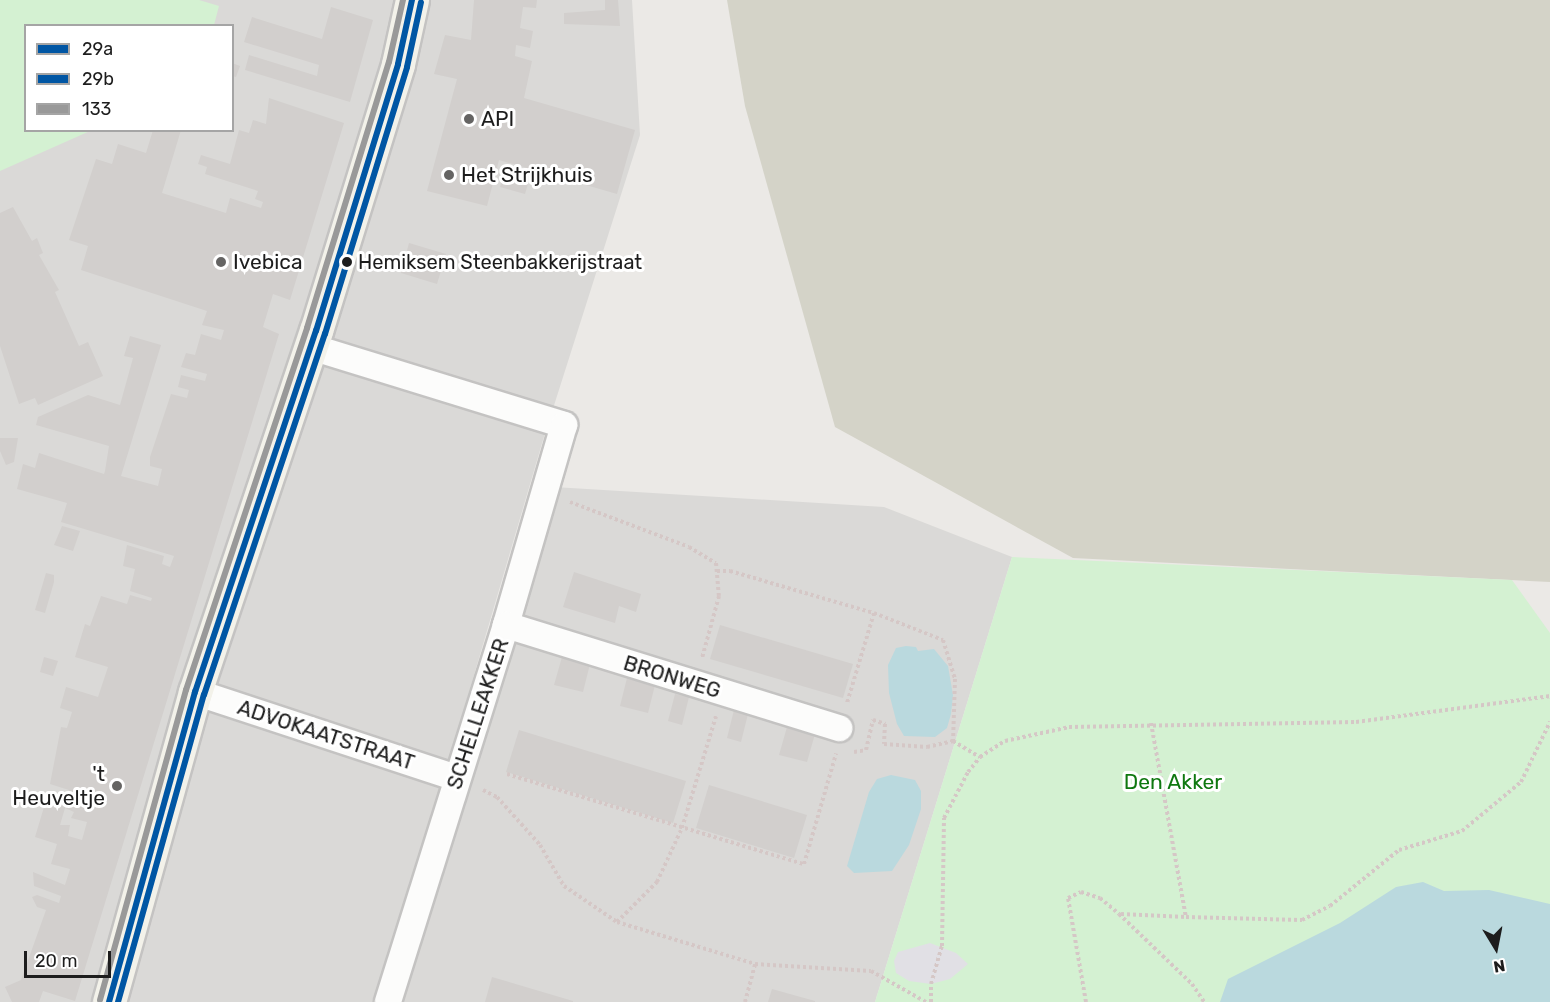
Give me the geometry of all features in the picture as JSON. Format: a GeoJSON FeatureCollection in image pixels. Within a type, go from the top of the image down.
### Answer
{"type":"FeatureCollection","features":[{"type":"Feature","properties":{"kind":"main road"},"geometry":{"type":"LineString","coordinates":[[109,1002],[195,692],[311,347],[398,64],[412,0]]}},
{"type":"Feature","properties":{"kind":"street","name":"SCHELLEAKKER"},"geometry":{"type":"LineString","coordinates":[[311,347],[564,425],[506,625],[387,1002]]}},
{"type":"Feature","properties":{"kind":"street","name":"BRONWEG"},"geometry":{"type":"LineString","coordinates":[[506,625],[724,693],[839,738]]}},
{"type":"Feature","properties":{"kind":"street","name":"ADVOKAATSTRAAT"},"geometry":{"type":"LineString","coordinates":[[195,692],[458,778]]}},
{"type":"Feature","properties":{"kind":"path"},"geometry":{"type":"LineString","coordinates":[[544,493],[689,547],[716,563],[719,596],[695,684]]}},
{"type":"Feature","properties":{"kind":"path"},"geometry":{"type":"LineString","coordinates":[[717,571],[730,571],[874,613],[943,640],[954,679],[953,741]]}},
{"type":"Feature","properties":{"kind":"path"},"geometry":{"type":"LineString","coordinates":[[507,774],[804,864],[874,613]]}},
{"type":"Feature","properties":{"kind":"path"},"geometry":{"type":"LineString","coordinates":[[617,922],[657,882],[682,828],[724,693]]}},
{"type":"Feature","properties":{"kind":"path"},"geometry":{"type":"LineString","coordinates":[[931,1002],[931,984],[942,946],[944,818],[968,772],[980,758],[1005,741],[1069,727],[1151,723],[1356,722],[1550,696]]}},
{"type":"Feature","properties":{"kind":"path"},"geometry":{"type":"LineString","coordinates":[[855,752],[866,750],[873,720],[885,724],[884,744],[927,747],[953,741],[980,758]]}},
{"type":"Feature","properties":{"kind":"path"},"geometry":{"type":"LineString","coordinates":[[1119,914],[1302,920],[1330,906],[1400,850],[1462,831],[1521,782],[1550,722]]}},
{"type":"Feature","properties":{"kind":"path"},"geometry":{"type":"LineString","coordinates":[[1151,723],[1186,917]]}},
{"type":"Feature","properties":{"kind":"path"},"geometry":{"type":"LineString","coordinates":[[458,778],[497,797],[540,844],[564,886],[617,922],[755,964],[871,971],[926,1002]]}},
{"type":"Feature","properties":{"kind":"path"},"geometry":{"type":"LineString","coordinates":[[1086,1002],[1068,898],[1081,892],[1100,897],[1192,984],[1204,1002]]}},
{"type":"Feature","properties":{"kind":"path"},"geometry":{"type":"LineString","coordinates":[[745,1002],[755,964]]}},
{"type":"Feature","properties":{"kind":"shaded area"},"geometry":{"type":"Polygon","coordinates":[[[0,0],[632,0],[640,135],[543,440],[378,1002],[0,1002],[0,0]]]}},
{"type":"Feature","properties":{"kind":"shaded area"},"geometry":{"type":"Polygon","coordinates":[[[727,0],[1550,0],[1550,582],[1073,558],[835,427],[745,106],[727,0]]]}},
{"type":"Feature","properties":{"kind":"shaded area"},"geometry":{"type":"Polygon","coordinates":[[[554,487],[884,507],[1012,557],[875,1002],[399,1002],[554,487]]]}},
{"type":"Feature","properties":{"kind":"shaded area"},"geometry":{"type":"Polygon","coordinates":[[[930,943],[956,953],[968,964],[950,979],[931,984],[909,981],[896,973],[894,961],[898,952],[930,943]]]}},
{"type":"Feature","properties":{"kind":"green space"},"geometry":{"type":"Polygon","coordinates":[[[0,0],[199,0],[219,6],[214,24],[24,24],[24,132],[88,132],[0,171],[0,0]]]}},
{"type":"Feature","properties":{"kind":"green space","name":"Den Akker"},"geometry":{"type":"Polygon","coordinates":[[[1012,557],[1512,580],[1550,633],[1550,1002],[875,1002],[1012,557]]]}},
{"type":"Feature","properties":{"kind":"water"},"geometry":{"type":"Polygon","coordinates":[[[916,647],[918,651],[934,649],[948,666],[953,695],[951,714],[947,728],[935,737],[904,736],[897,724],[889,693],[888,665],[896,648],[916,647]]]}},
{"type":"Feature","properties":{"kind":"water"},"geometry":{"type":"Polygon","coordinates":[[[891,775],[915,780],[921,791],[921,809],[909,845],[892,871],[854,873],[847,866],[869,792],[877,779],[891,775]]]}},
{"type":"Feature","properties":{"kind":"water"},"geometry":{"type":"Polygon","coordinates":[[[1423,882],[1444,891],[1489,890],[1550,904],[1550,1002],[1220,1002],[1228,979],[1340,923],[1396,887],[1423,882]]]}},
{"type":"Feature","properties":{"kind":"building"},"geometry":{"type":"Polygon","coordinates":[[[474,0],[537,0],[536,8],[523,7],[520,28],[533,31],[530,48],[516,45],[515,56],[532,61],[524,98],[635,130],[617,194],[499,160],[487,206],[427,191],[457,79],[434,74],[445,35],[471,40],[474,0]]]}},
{"type":"Feature","properties":{"kind":"building"},"geometry":{"type":"Polygon","coordinates":[[[605,0],[618,0],[620,26],[564,24],[564,13],[605,10],[605,0]]]}},
{"type":"Feature","properties":{"kind":"building"},"geometry":{"type":"Polygon","coordinates":[[[331,7],[373,20],[350,102],[245,70],[249,55],[317,76],[319,65],[244,42],[252,17],[322,39],[331,7]]]}},
{"type":"Feature","properties":{"kind":"building"},"geometry":{"type":"Polygon","coordinates":[[[234,64],[240,66],[236,77],[234,76],[234,64]]]}},
{"type":"Feature","properties":{"kind":"building"},"geometry":{"type":"Polygon","coordinates":[[[269,98],[344,123],[290,300],[273,294],[263,327],[279,334],[75,1001],[43,991],[39,1002],[12,1002],[5,987],[21,980],[46,910],[37,907],[32,897],[37,895],[59,903],[61,896],[34,886],[33,872],[65,885],[70,869],[51,864],[57,844],[35,837],[47,797],[65,802],[69,790],[50,784],[61,727],[67,728],[72,712],[60,708],[66,687],[98,697],[108,667],[75,657],[85,624],[90,626],[101,596],[127,604],[130,595],[151,601],[152,598],[130,591],[135,569],[123,566],[127,545],[164,556],[162,564],[170,567],[174,556],[61,522],[67,503],[17,489],[23,464],[35,468],[39,453],[104,474],[109,446],[36,425],[38,417],[88,395],[120,405],[133,358],[124,356],[130,336],[161,345],[121,476],[158,486],[162,469],[150,466],[150,457],[171,394],[187,398],[189,390],[178,387],[181,375],[205,381],[207,374],[181,367],[186,353],[195,355],[201,334],[221,340],[224,330],[202,325],[207,311],[81,270],[88,246],[69,240],[96,159],[112,164],[118,144],[146,153],[152,132],[180,132],[162,193],[226,213],[230,198],[261,208],[263,202],[255,199],[258,191],[205,174],[207,167],[198,164],[201,155],[230,164],[239,130],[249,133],[253,120],[266,124],[269,98]],[[65,808],[60,825],[70,825],[68,836],[82,840],[87,822],[71,818],[74,812],[65,808]]]}},
{"type":"Feature","properties":{"kind":"building"},"geometry":{"type":"Polygon","coordinates":[[[505,170],[530,177],[525,194],[500,187],[505,170]]]}},
{"type":"Feature","properties":{"kind":"building"},"geometry":{"type":"Polygon","coordinates":[[[13,207],[32,241],[37,238],[43,253],[39,255],[59,290],[55,292],[79,346],[88,342],[103,376],[38,405],[35,398],[19,404],[0,346],[0,213],[13,207]]]}},
{"type":"Feature","properties":{"kind":"building"},"geometry":{"type":"Polygon","coordinates":[[[409,243],[446,254],[437,284],[401,273],[409,243]]]}},
{"type":"Feature","properties":{"kind":"building"},"geometry":{"type":"Polygon","coordinates":[[[0,438],[18,438],[14,462],[6,465],[0,451],[0,438]]]}},
{"type":"Feature","properties":{"kind":"building"},"geometry":{"type":"Polygon","coordinates":[[[62,526],[80,531],[73,551],[54,545],[62,526]]]}},
{"type":"Feature","properties":{"kind":"building"},"geometry":{"type":"Polygon","coordinates":[[[574,572],[641,594],[636,612],[619,606],[615,623],[563,607],[574,572]]]}},
{"type":"Feature","properties":{"kind":"building"},"geometry":{"type":"Polygon","coordinates":[[[46,573],[54,575],[54,582],[45,613],[35,610],[46,573]]]}},
{"type":"Feature","properties":{"kind":"building"},"geometry":{"type":"Polygon","coordinates":[[[720,625],[853,664],[843,698],[710,659],[720,625]]]}},
{"type":"Feature","properties":{"kind":"building"},"geometry":{"type":"Polygon","coordinates":[[[44,657],[58,661],[53,676],[40,672],[44,657]]]}},
{"type":"Feature","properties":{"kind":"building"},"geometry":{"type":"Polygon","coordinates":[[[562,657],[590,664],[583,692],[554,685],[562,657]]]}},
{"type":"Feature","properties":{"kind":"building"},"geometry":{"type":"Polygon","coordinates":[[[627,678],[655,685],[648,713],[620,706],[627,678]]]}},
{"type":"Feature","properties":{"kind":"building"},"geometry":{"type":"Polygon","coordinates":[[[675,694],[689,697],[682,725],[668,721],[675,694]]]}},
{"type":"Feature","properties":{"kind":"building"},"geometry":{"type":"Polygon","coordinates":[[[734,710],[748,714],[741,742],[727,738],[734,710]]]}},
{"type":"Feature","properties":{"kind":"building"},"geometry":{"type":"Polygon","coordinates":[[[787,727],[815,734],[807,762],[779,755],[787,727]]]}},
{"type":"Feature","properties":{"kind":"building"},"geometry":{"type":"Polygon","coordinates":[[[519,730],[686,781],[673,823],[506,772],[519,730]]]}},
{"type":"Feature","properties":{"kind":"building"},"geometry":{"type":"Polygon","coordinates":[[[709,785],[807,815],[794,858],[696,828],[709,785]]]}},
{"type":"Feature","properties":{"kind":"building"},"geometry":{"type":"Polygon","coordinates":[[[492,977],[573,1001],[573,1002],[485,1002],[492,977]]]}},
{"type":"Feature","properties":{"kind":"building"},"geometry":{"type":"Polygon","coordinates":[[[772,989],[815,1001],[815,1002],[768,1002],[772,989]]]}},
{"type":"Feature","properties":{"kind":"transit line","name":"133"},"geometry":{"type":"LineString","coordinates":[[100,1000],[186,690],[307,328],[389,62],[403,0]]}},
{"type":"Feature","properties":{"kind":"transit line","name":"29a"},"geometry":{"type":"LineString","coordinates":[[109,1002],[195,692],[316,331],[398,64],[412,0]]}},
{"type":"Feature","properties":{"kind":"transit line","name":"29b"},"geometry":{"type":"LineString","coordinates":[[118,1002],[204,695],[325,334],[407,67],[421,2]]}},
{"type":"Feature","properties":{"kind":"place","name":"API"},"geometry":{"type":"Point","coordinates":[469,119]}},
{"type":"Feature","properties":{"kind":"place","name":"Het Strijkhuis"},"geometry":{"type":"Point","coordinates":[449,175]}},
{"type":"Feature","properties":{"kind":"place","name":"Ivebica"},"geometry":{"type":"Point","coordinates":[221,262]}},
{"type":"Feature","properties":{"kind":"place","name":"Hemiksem Steenbakkerijstraat"},"geometry":{"type":"Point","coordinates":[347,262]}},
{"type":"Feature","properties":{"kind":"place","name":"'t Heuveltje"},"geometry":{"type":"Point","coordinates":[117,786]}}]}
